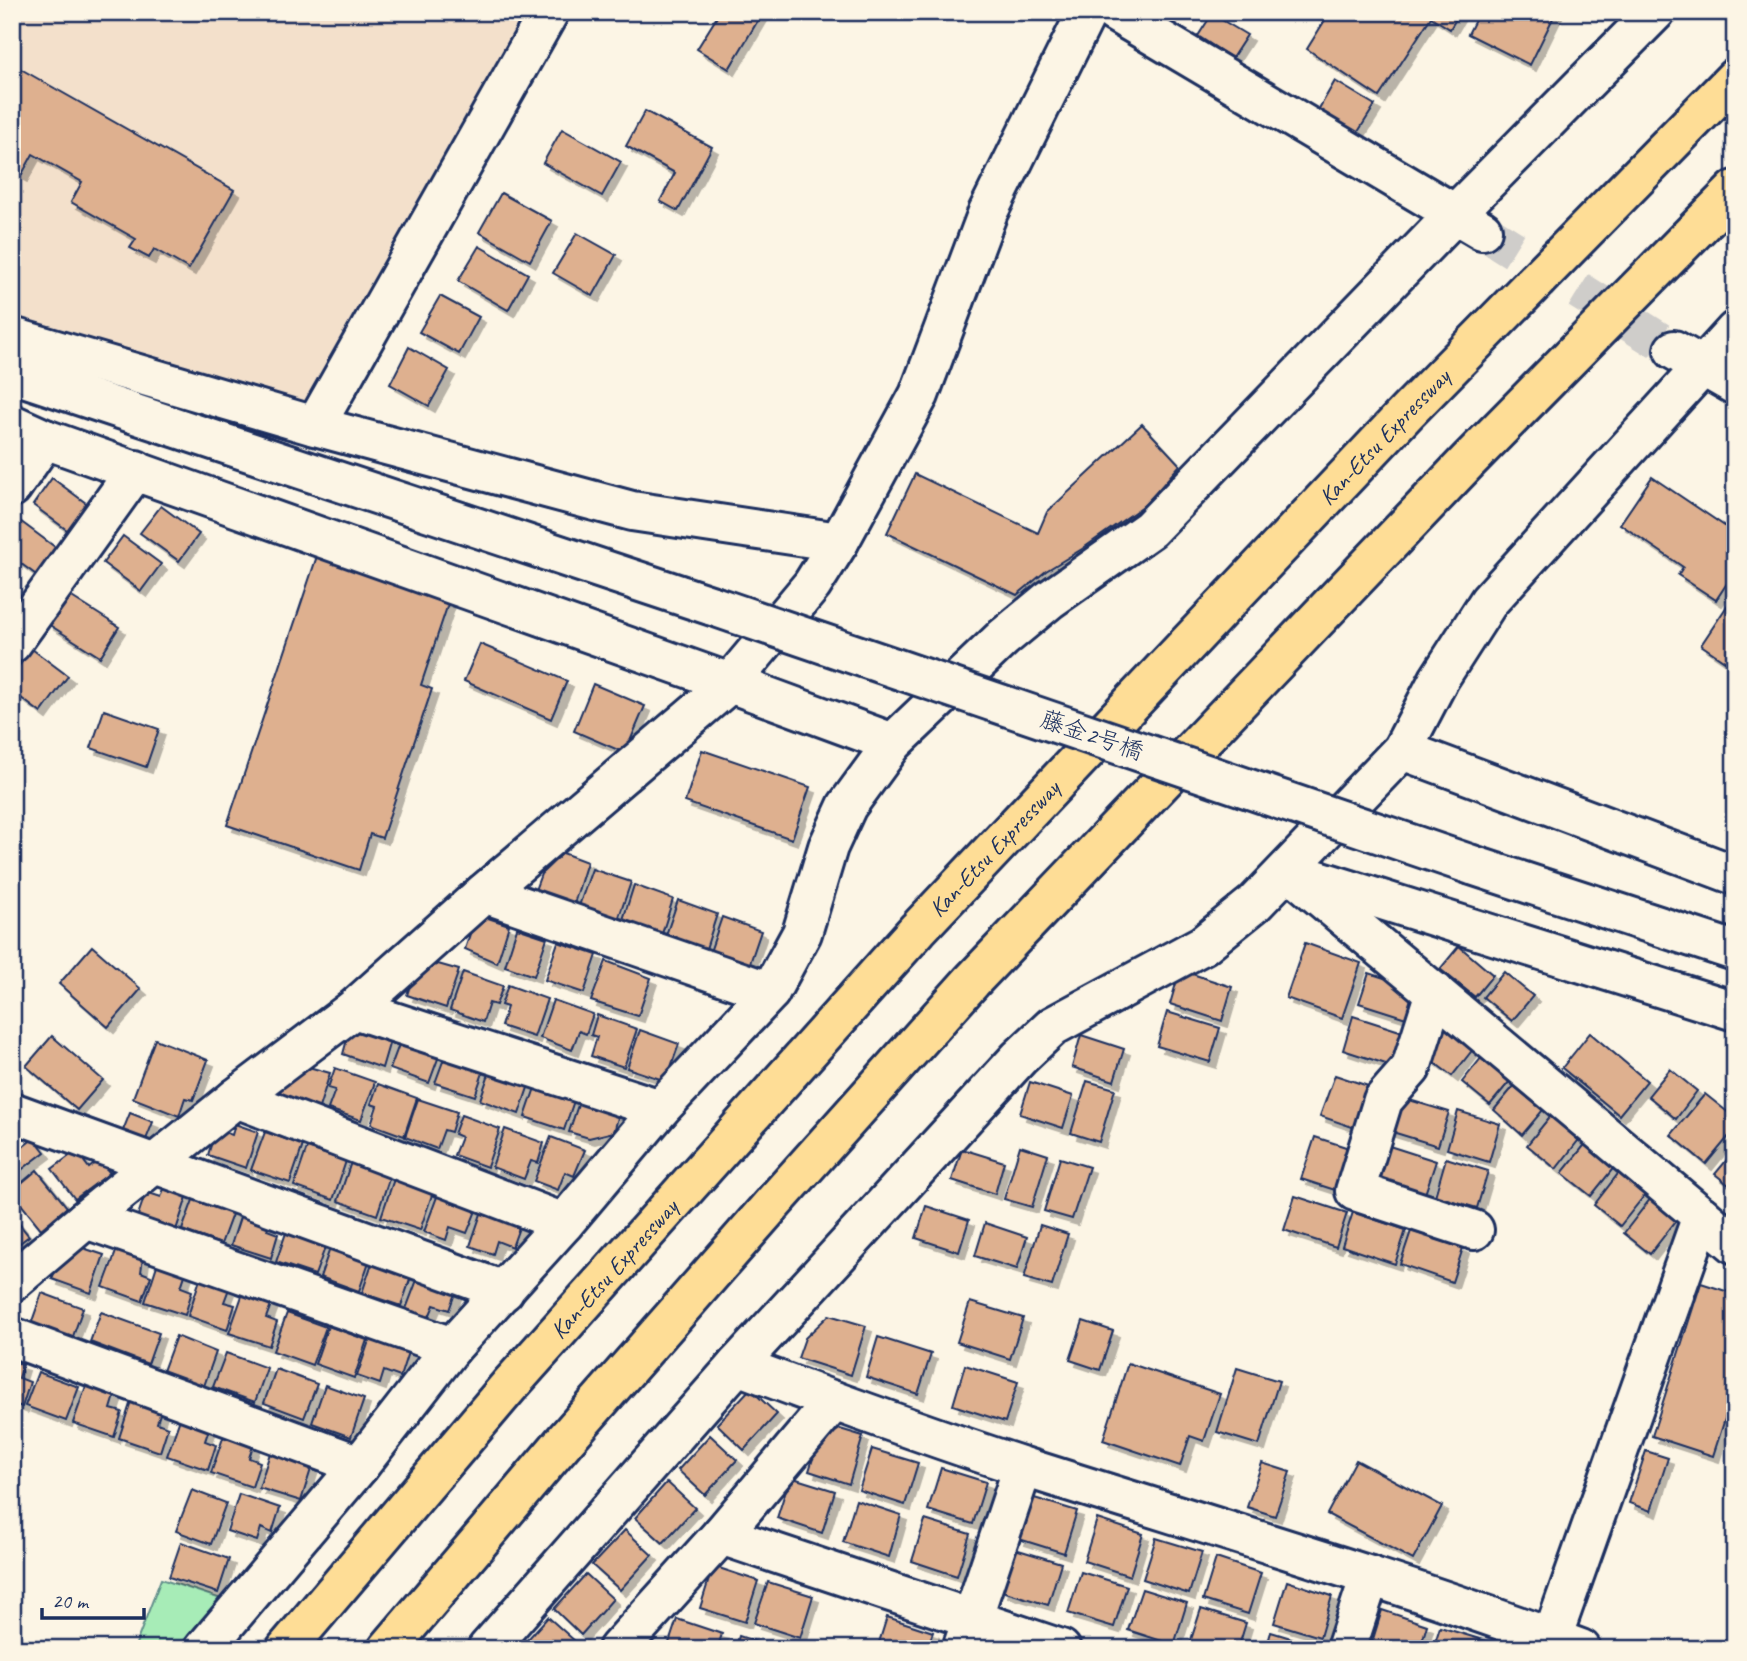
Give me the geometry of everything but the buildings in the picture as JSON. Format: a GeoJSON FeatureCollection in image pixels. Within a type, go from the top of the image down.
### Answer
{"type":"FeatureCollection","features":[{"type":"Feature","properties":{"kind":"highway","name":"Kan-Etsu Expressway"},"geometry":{"type":"LineString","coordinates":[[286,1649],[509,1386],[918,929],[1407,412],[1735,78]]}},
{"type":"Feature","properties":{"kind":"highway"},"geometry":{"type":"LineString","coordinates":[[388,1649],[575,1429],[972,981],[1460,470],[1735,190]]}},
{"type":"Feature","properties":{"kind":"street"},"geometry":{"type":"LineString","coordinates":[[315,426],[550,12]]}},
{"type":"Feature","properties":{"kind":"street"},"geometry":{"type":"LineString","coordinates":[[12,1282],[236,1098],[354,1009],[484,893],[730,683],[811,585],[839,542],[919,395],[988,212],[1087,12]]}},
{"type":"Feature","properties":{"kind":"street"},"geometry":{"type":"LineString","coordinates":[[1114,12],[1469,221]]}},
{"type":"Feature","properties":{"kind":"street"},"geometry":{"type":"LineString","coordinates":[[204,1649],[360,1465],[452,1347],[564,1223],[660,1110],[770,992],[802,933],[828,847],[847,806],[893,743],[1003,638],[1049,600],[1150,529],[1469,221],[1655,12]]}},
{"type":"Feature","properties":{"kind":"street"},"geometry":{"type":"LineString","coordinates":[[487,1649],[737,1365],[1018,1058],[1053,1026],[1203,945],[1255,903],[1402,750],[1439,680],[1489,601],[1688,358],[1735,331]]}},
{"type":"Feature","properties":{"kind":"street"},"geometry":{"type":"LineString","coordinates":[[12,337],[315,426],[632,511],[839,542]]}},
{"type":"Feature","properties":{"kind":"street"},"geometry":{"type":"LineString","coordinates":[[1688,358],[1735,386]]}},
{"type":"Feature","properties":{"kind":"street","name":"藤金2号橋"},"geometry":{"type":"LineString","coordinates":[[12,373],[713,606],[1472,865],[1735,951]]}},
{"type":"Feature","properties":{"kind":"street"},"geometry":{"type":"LineString","coordinates":[[12,487],[29,431],[893,743]]}},
{"type":"Feature","properties":{"kind":"street"},"geometry":{"type":"LineString","coordinates":[[12,643],[136,470]]}},
{"type":"Feature","properties":{"kind":"street"},"geometry":{"type":"LineString","coordinates":[[1402,750],[1735,875]]}},
{"type":"Feature","properties":{"kind":"street"},"geometry":{"type":"LineString","coordinates":[[1288,870],[1735,1244]]}},
{"type":"Feature","properties":{"kind":"street"},"geometry":{"type":"LineString","coordinates":[[1288,870],[1735,1011]]}},
{"type":"Feature","properties":{"kind":"street"},"geometry":{"type":"LineString","coordinates":[[484,893],[770,992]]}},
{"type":"Feature","properties":{"kind":"street"},"geometry":{"type":"LineString","coordinates":[[1435,992],[1411,1068],[1383,1100],[1355,1191],[1474,1230]]}},
{"type":"Feature","properties":{"kind":"street"},"geometry":{"type":"LineString","coordinates":[[354,1009],[660,1110]]}},
{"type":"Feature","properties":{"kind":"street"},"geometry":{"type":"LineString","coordinates":[[236,1098],[564,1223]]}},
{"type":"Feature","properties":{"kind":"street"},"geometry":{"type":"LineString","coordinates":[[12,1112],[504,1291]]}},
{"type":"Feature","properties":{"kind":"street"},"geometry":{"type":"LineString","coordinates":[[737,1365],[1023,1467],[1370,1576],[1561,1645],[1702,1216]]}},
{"type":"Feature","properties":{"kind":"street"},"geometry":{"type":"LineString","coordinates":[[86,1219],[452,1347]]}},
{"type":"Feature","properties":{"kind":"street"},"geometry":{"type":"LineString","coordinates":[[12,1337],[360,1465]]}},
{"type":"Feature","properties":{"kind":"street"},"geometry":{"type":"LineString","coordinates":[[618,1649],[721,1535],[834,1401]]}},
{"type":"Feature","properties":{"kind":"street"},"geometry":{"type":"LineString","coordinates":[[967,1634],[1023,1467]]}},
{"type":"Feature","properties":{"kind":"street"},"geometry":{"type":"LineString","coordinates":[[721,1535],[967,1634],[1061,1649]]}},
{"type":"Feature","properties":{"kind":"street"},"geometry":{"type":"LineString","coordinates":[[1346,1649],[1370,1576]]}},
{"type":"Feature","properties":{"kind":"shaded area"},"geometry":{"type":"Polygon","coordinates":[[[12,12],[534,12],[310,412],[12,324],[12,12]]]}},
{"type":"Feature","properties":{"kind":"green space"},"geometry":{"type":"Polygon","coordinates":[[[161,1579],[221,1599],[176,1649],[134,1649],[161,1579]]]}},
{"type":"Feature","properties":{"kind":"tunnel"},"geometry":{"type":"LineString","coordinates":[[1482,230],[1674,350]]}}]}
